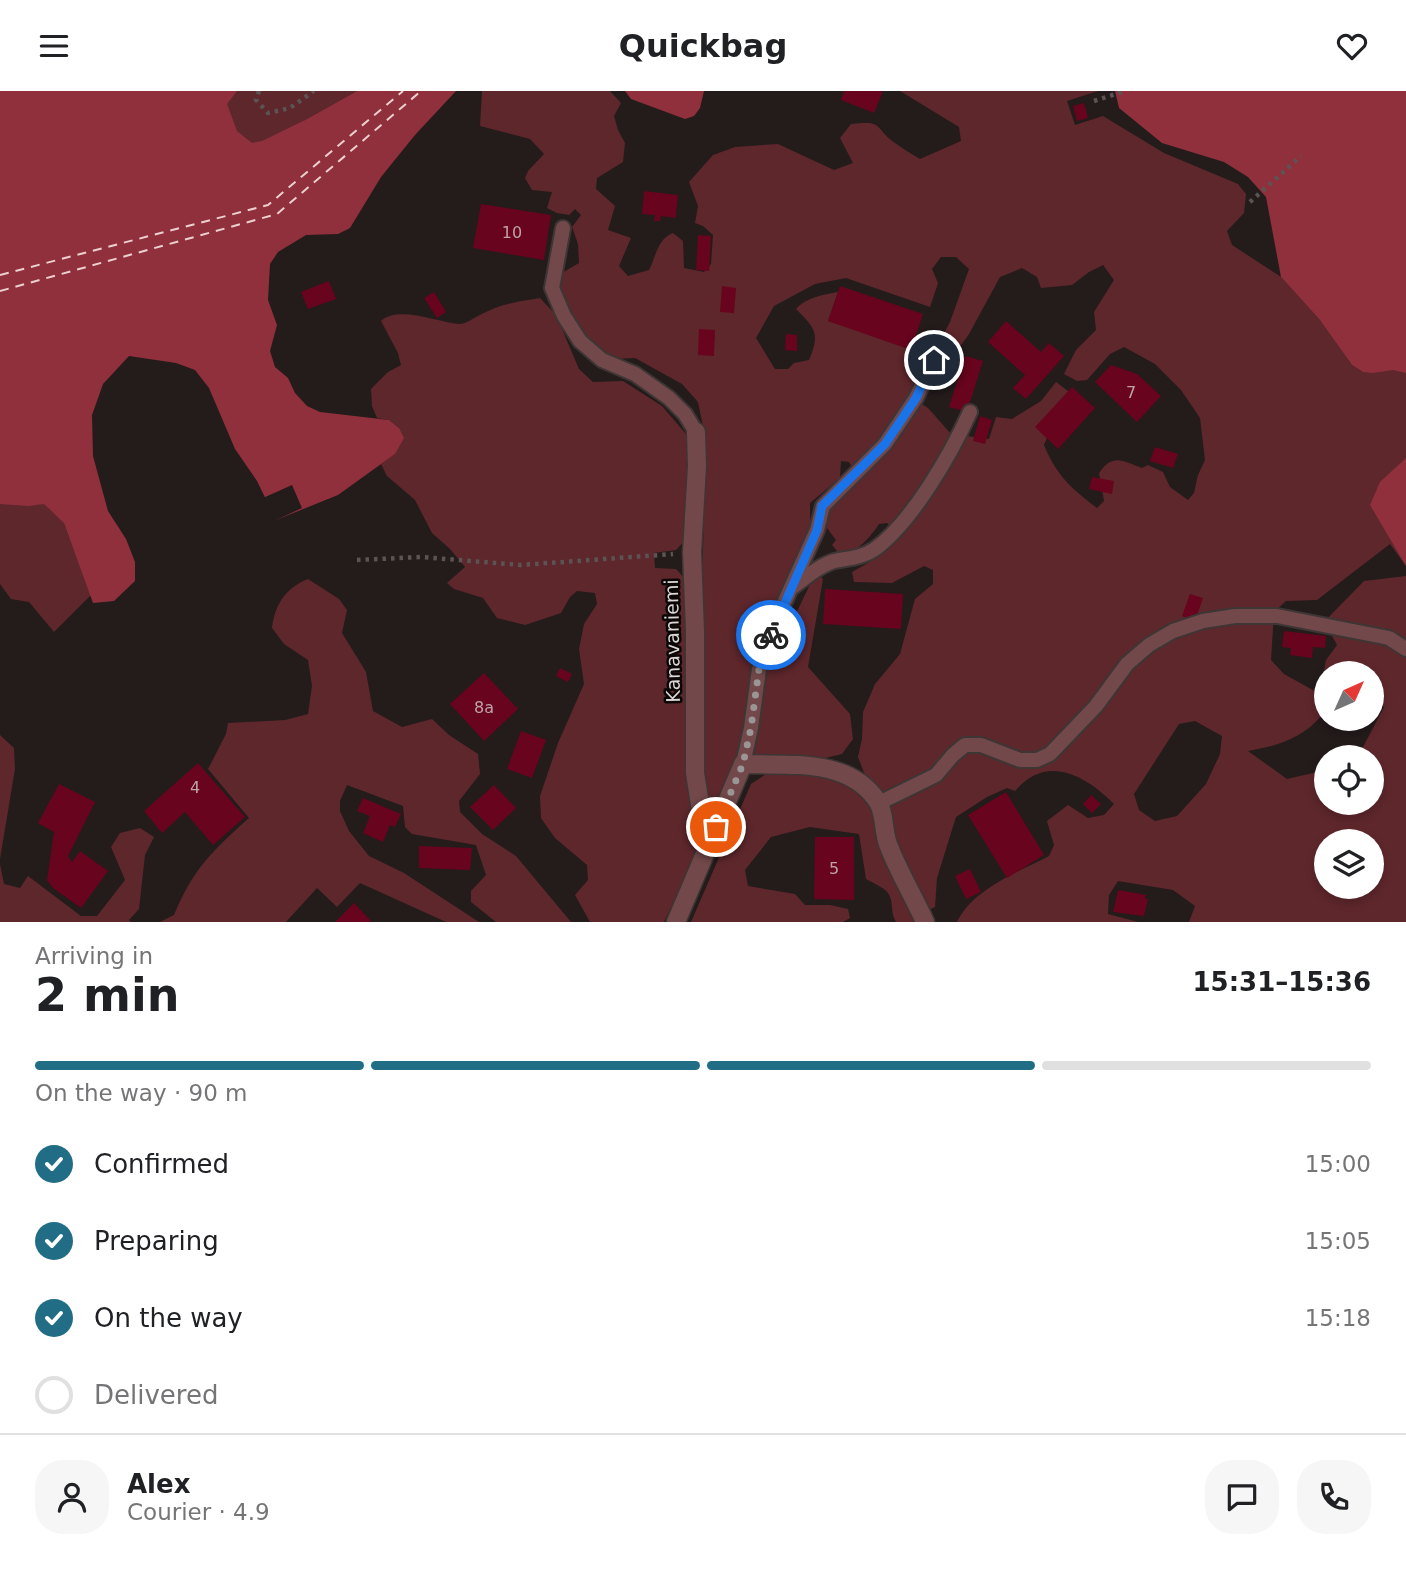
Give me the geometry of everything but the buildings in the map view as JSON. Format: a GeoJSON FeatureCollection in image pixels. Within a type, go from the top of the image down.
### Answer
{"type":"FeatureCollection","features":[{"type":"Feature","properties":{"kind":"street","name":"Kanavaniemi"},"geometry":{"type":"LineString","coordinates":[[696,432],[697,466],[692,552],[695,773],[707,848]]}},
{"type":"Feature","properties":{"kind":"street"},"geometry":{"type":"LineString","coordinates":[[676,922],[743,764],[810,766],[840,771],[862,783],[879,803],[887,840],[925,922]]}},
{"type":"Feature","properties":{"kind":"lane"},"geometry":{"type":"LineString","coordinates":[[563,228],[552,288],[564,316],[580,341],[602,361],[635,374],[669,398],[685,414],[696,432]]}},
{"type":"Feature","properties":{"kind":"lane"},"geometry":{"type":"LineString","coordinates":[[743,764],[759,669],[776,621],[817,530],[822,506],[885,444],[916,398],[934,360]]}},
{"type":"Feature","properties":{"kind":"lane"},"geometry":{"type":"LineString","coordinates":[[792,588],[814,571],[834,561],[853,559],[874,550],[894,531],[938,473],[970,412]]}},
{"type":"Feature","properties":{"kind":"lane"},"geometry":{"type":"LineString","coordinates":[[879,803],[936,775],[965,745],[981,745],[1020,760],[1037,761],[1051,754],[1096,706],[1127,664],[1149,645],[1173,631],[1203,621],[1235,616],[1277,616],[1389,638],[1406,649]]}},
{"type":"Feature","properties":{"kind":"path"},"geometry":{"type":"LineString","coordinates":[[259,91],[256,100],[268,113],[290,108],[314,91]]}},
{"type":"Feature","properties":{"kind":"path"},"geometry":{"type":"LineString","coordinates":[[1094,101],[1125,91]]}},
{"type":"Feature","properties":{"kind":"path"},"geometry":{"type":"LineString","coordinates":[[1250,202],[1301,156]]}},
{"type":"Feature","properties":{"kind":"path"},"geometry":{"type":"LineString","coordinates":[[358,560],[421,557],[521,565],[692,552]]}},
{"type":"Feature","properties":{"kind":"shaded area"},"geometry":{"type":"Polygon","coordinates":[[[0,91],[237,91],[227,104],[237,131],[252,143],[262,141],[305,120],[357,91],[456,91],[381,177],[350,228],[338,234],[306,235],[278,252],[270,264],[268,300],[277,325],[270,351],[275,367],[288,378],[295,393],[307,406],[320,412],[389,420],[399,428],[404,438],[395,454],[338,495],[276,520],[257,481],[235,449],[209,388],[195,370],[176,363],[129,356],[103,384],[92,415],[93,456],[108,511],[126,539],[135,562],[135,581],[114,601],[93,603],[64,523],[44,504],[0,504],[0,91]]]}},
{"type":"Feature","properties":{"kind":"shaded area"},"geometry":{"type":"Polygon","coordinates":[[[122,91],[357,91],[305,120],[211,198],[122,91]]]}},
{"type":"Feature","properties":{"kind":"shaded area"},"geometry":{"type":"Polygon","coordinates":[[[482,91],[610,91],[621,103],[614,116],[625,143],[623,162],[597,178],[596,189],[615,206],[608,230],[631,238],[619,266],[628,276],[649,270],[663,239],[673,233],[683,241],[684,268],[704,272],[711,264],[713,235],[695,223],[698,206],[689,182],[713,155],[735,147],[778,144],[834,170],[853,163],[840,138],[851,124],[862,123],[878,126],[895,143],[920,159],[961,141],[959,127],[900,91],[1098,91],[1067,101],[1075,125],[1103,116],[1164,153],[1238,184],[1246,194],[1244,213],[1227,231],[1232,245],[1281,277],[1319,319],[1352,365],[1363,372],[1406,367],[1406,566],[1390,544],[1317,600],[1286,601],[1274,612],[1271,660],[1284,674],[1314,691],[1314,723],[1288,740],[1248,751],[1287,779],[1314,773],[1314,815],[1384,815],[1384,745],[1364,745],[1371,731],[1384,731],[1384,661],[1326,661],[1337,645],[1330,632],[1318,628],[1364,581],[1406,576],[1406,922],[1189,922],[1195,906],[1173,890],[1118,881],[1109,895],[1108,914],[1138,922],[957,922],[964,910],[985,891],[1049,856],[1054,845],[1047,821],[1068,805],[1088,818],[1104,815],[1114,804],[1079,778],[1053,771],[1027,779],[1015,791],[1007,788],[987,797],[956,817],[937,878],[935,907],[924,912],[929,922],[896,922],[888,893],[866,879],[859,834],[810,827],[771,837],[745,870],[748,886],[795,894],[805,905],[830,905],[848,909],[850,918],[843,922],[691,922],[751,784],[771,771],[838,778],[855,791],[878,816],[875,786],[865,775],[858,757],[863,712],[875,684],[900,654],[915,599],[933,584],[933,570],[924,566],[892,583],[854,582],[852,572],[896,542],[908,528],[905,525],[949,468],[967,436],[989,439],[996,417],[1012,419],[1041,401],[1056,382],[1072,394],[1054,420],[1044,445],[1066,481],[1097,508],[1104,501],[1099,473],[1109,463],[1118,460],[1142,468],[1148,465],[1163,472],[1170,487],[1188,500],[1194,493],[1205,460],[1200,418],[1181,390],[1155,364],[1124,347],[1110,354],[1087,380],[1077,381],[1064,374],[1076,350],[1096,330],[1094,312],[1114,280],[1103,265],[1072,285],[1041,288],[1037,277],[1022,268],[1000,277],[969,334],[948,364],[941,365],[934,352],[950,322],[969,269],[956,257],[941,257],[932,269],[938,283],[930,307],[846,278],[815,284],[774,306],[756,338],[775,369],[788,369],[794,363],[809,360],[814,344],[814,332],[796,309],[810,299],[838,292],[828,321],[918,349],[919,359],[909,372],[916,376],[917,401],[928,408],[952,435],[935,470],[891,527],[887,523],[879,524],[863,543],[842,557],[832,545],[836,540],[824,524],[827,509],[858,478],[849,462],[841,461],[840,478],[810,503],[810,526],[789,587],[773,619],[790,626],[813,578],[820,576],[823,579],[808,667],[850,714],[853,739],[842,754],[817,760],[738,758],[716,817],[708,818],[701,760],[700,659],[706,441],[698,402],[682,384],[635,358],[612,359],[583,337],[556,287],[560,274],[579,263],[578,244],[572,227],[581,215],[575,209],[569,215],[547,208],[552,192],[532,190],[525,178],[544,154],[530,139],[480,126],[482,91]],[[1195,721],[1179,724],[1134,794],[1139,810],[1155,821],[1177,816],[1206,784],[1220,754],[1222,736],[1195,721]]]}},
{"type":"Feature","properties":{"kind":"shaded area"},"geometry":{"type":"Polygon","coordinates":[[[625,91],[704,91],[700,108],[694,116],[685,119],[631,99],[625,91]]]}},
{"type":"Feature","properties":{"kind":"shaded area"},"geometry":{"type":"Polygon","coordinates":[[[1115,91],[1406,91],[1406,373],[1393,370],[1363,372],[1352,365],[1319,319],[1281,277],[1266,197],[1248,177],[1224,162],[1162,143],[1119,108],[1115,91]]]}},
{"type":"Feature","properties":{"kind":"shaded area"},"geometry":{"type":"Polygon","coordinates":[[[540,298],[556,315],[579,369],[593,382],[623,381],[662,406],[686,434],[690,469],[688,537],[676,550],[654,553],[655,568],[676,569],[687,581],[701,847],[664,922],[590,922],[575,895],[588,880],[587,865],[555,838],[541,818],[540,796],[558,743],[584,684],[579,649],[584,624],[597,604],[595,593],[577,591],[570,597],[561,613],[525,625],[497,618],[483,598],[454,589],[447,583],[465,567],[432,533],[415,500],[387,476],[381,464],[395,454],[399,428],[389,420],[377,418],[372,406],[371,389],[388,372],[401,365],[398,353],[381,321],[388,316],[407,314],[462,324],[501,306],[540,298]]]}},
{"type":"Feature","properties":{"kind":"shaded area"},"geometry":{"type":"Polygon","coordinates":[[[0,395],[64,523],[91,595],[54,632],[29,602],[11,599],[0,584],[0,395]]]}},
{"type":"Feature","properties":{"kind":"shaded area"},"geometry":{"type":"Polygon","coordinates":[[[1406,458],[1406,566],[1370,505],[1380,482],[1406,458]]]}},
{"type":"Feature","properties":{"kind":"shaded area"},"geometry":{"type":"Polygon","coordinates":[[[308,579],[339,599],[347,610],[342,633],[366,672],[373,711],[402,727],[432,719],[449,735],[478,754],[480,774],[459,801],[460,812],[482,834],[516,856],[571,922],[496,922],[471,902],[471,891],[486,875],[476,845],[412,834],[405,827],[403,806],[347,785],[340,801],[340,811],[349,831],[369,856],[404,873],[479,922],[446,922],[360,883],[337,907],[317,888],[286,922],[160,922],[174,915],[205,861],[249,818],[208,769],[226,734],[228,723],[285,720],[308,714],[312,686],[308,660],[284,644],[272,628],[282,598],[293,587],[308,579]]]}},
{"type":"Feature","properties":{"kind":"shaded area"},"geometry":{"type":"Polygon","coordinates":[[[0,735],[14,748],[15,769],[0,859],[0,735]]]}},
{"type":"Feature","properties":{"kind":"shaded area"},"geometry":{"type":"Polygon","coordinates":[[[140,828],[154,837],[145,855],[139,909],[129,920],[131,922],[0,922],[0,864],[4,884],[20,888],[28,876],[81,916],[97,916],[125,880],[111,847],[120,833],[140,828]]]}},
{"type":"Feature","properties":{"kind":"pier"},"geometry":{"type":"Polygon","coordinates":[[[292,485],[302,508],[274,521],[263,498],[292,485]]]}},
{"type":"Feature","properties":{"kind":"ferry route"},"geometry":{"type":"LineString","coordinates":[[0,275],[268,205],[403,91]]}},
{"type":"Feature","properties":{"kind":"ferry route"},"geometry":{"type":"LineString","coordinates":[[0,291],[277,214],[421,91]]}},
{"type":"Feature","properties":{"kind":"way so far"},"geometry":{"type":"LineString","coordinates":[[716,827],[743,764],[759,669],[771,635]]}},
{"type":"Feature","properties":{"kind":"route"},"geometry":{"type":"LineString","coordinates":[[771,635],[817,530],[822,506],[885,444],[916,398],[934,360]]}}]}
